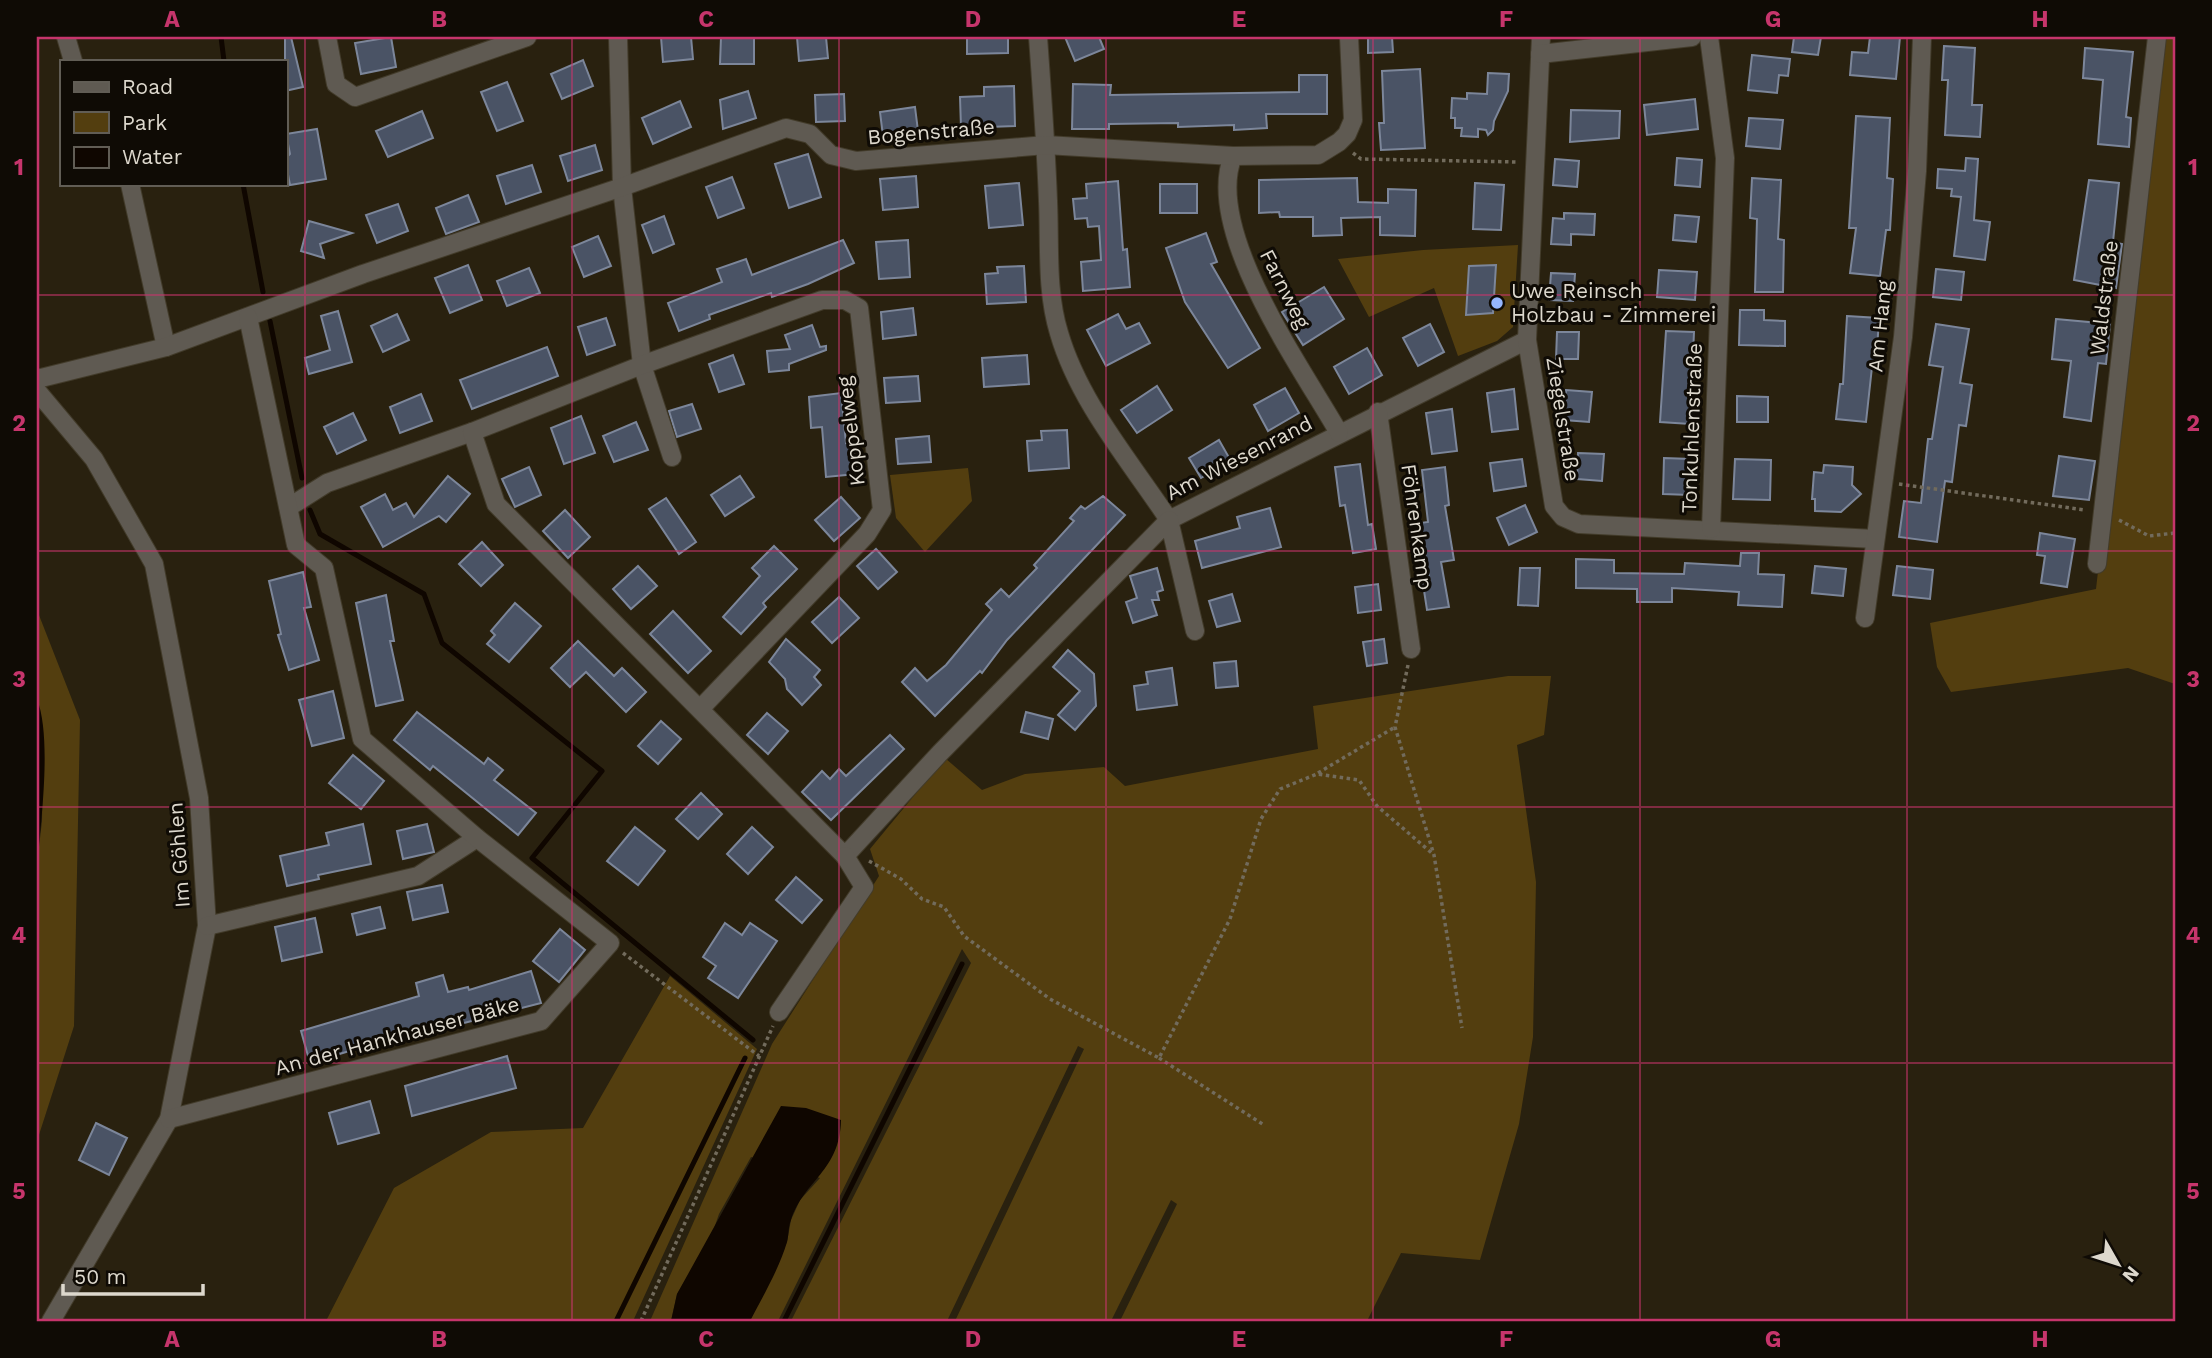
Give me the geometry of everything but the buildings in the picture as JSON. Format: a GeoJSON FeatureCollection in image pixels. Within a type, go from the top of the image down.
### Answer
{"type":"FeatureCollection","features":[{"type":"Feature","properties":{"kind":"street"},"geometry":{"type":"LineString","coordinates":[[66,37],[73,60]]}},
{"type":"Feature","properties":{"kind":"street"},"geometry":{"type":"LineString","coordinates":[[327,37],[337,84],[355,97],[503,41],[527,37]]}},
{"type":"Feature","properties":{"kind":"street"},"geometry":{"type":"LineString","coordinates":[[618,37],[622,187],[642,365],[672,457]]}},
{"type":"Feature","properties":{"kind":"street","name":"Am Wiesenrand"},"geometry":{"type":"LineString","coordinates":[[1038,37],[1046,145],[1051,290],[1059,333],[1098,416],[1169,520],[1378,412],[1527,340]]}},
{"type":"Feature","properties":{"kind":"street"},"geometry":{"type":"LineString","coordinates":[[1339,142],[1347,134],[1353,120],[1349,37]]}},
{"type":"Feature","properties":{"kind":"street"},"geometry":{"type":"LineString","coordinates":[[1540,45],[1692,37]]}},
{"type":"Feature","properties":{"kind":"street","name":"Tonkuhlenstraße"},"geometry":{"type":"LineString","coordinates":[[1709,37],[1725,158],[1710,529]]}},
{"type":"Feature","properties":{"kind":"street","name":"Am Hang"},"geometry":{"type":"LineString","coordinates":[[1865,618],[1903,337],[1917,171],[1922,37]]}},
{"type":"Feature","properties":{"kind":"street","name":"Waldstraße"},"geometry":{"type":"LineString","coordinates":[[2097,564],[2157,37]]}},
{"type":"Feature","properties":{"kind":"street","name":"Ziegelstraße"},"geometry":{"type":"LineString","coordinates":[[1540,45],[1527,340],[1553,506],[1563,517],[1579,524],[1875,540]]}},
{"type":"Feature","properties":{"kind":"street","name":"Bogenstraße"},"geometry":{"type":"LineString","coordinates":[[37,379],[166,346],[363,274],[622,187],[786,128],[810,134],[831,155],[856,161],[1046,145],[1233,156],[1318,155],[1339,142]]}},
{"type":"Feature","properties":{"kind":"street","name":"Farnweg"},"geometry":{"type":"LineString","coordinates":[[1233,156],[1226,173],[1243,261],[1339,433]]}},
{"type":"Feature","properties":{"kind":"street"},"geometry":{"type":"LineString","coordinates":[[130,186],[166,346]]}},
{"type":"Feature","properties":{"kind":"street","name":"Koppelweg"},"geometry":{"type":"LineString","coordinates":[[289,507],[327,483],[472,432],[642,365],[822,300],[845,300],[859,308],[882,510],[867,534],[700,709]]}},
{"type":"Feature","properties":{"kind":"street"},"geometry":{"type":"LineString","coordinates":[[248,317],[296,545],[324,568],[362,739],[477,838],[610,943]]}},
{"type":"Feature","properties":{"kind":"street","name":"Im Göhlen"},"geometry":{"type":"LineString","coordinates":[[37,391],[94,459],[154,564],[199,797],[207,926],[169,1119],[51,1321]]}},
{"type":"Feature","properties":{"kind":"street","name":"Föhrenkamp"},"geometry":{"type":"LineString","coordinates":[[1378,412],[1411,649]]}},
{"type":"Feature","properties":{"kind":"street"},"geometry":{"type":"LineString","coordinates":[[472,432],[496,505],[850,862],[864,887],[779,1012]]}},
{"type":"Feature","properties":{"kind":"street"},"geometry":{"type":"LineString","coordinates":[[1169,520],[1195,631]]}},
{"type":"Feature","properties":{"kind":"street"},"geometry":{"type":"LineString","coordinates":[[850,862],[959,734],[1169,520]]}},
{"type":"Feature","properties":{"kind":"street"},"geometry":{"type":"LineString","coordinates":[[207,926],[418,876],[477,838]]}},
{"type":"Feature","properties":{"kind":"street","name":"An der Hankhauser Bäke"},"geometry":{"type":"LineString","coordinates":[[169,1119],[541,1021],[610,943]]}},
{"type":"Feature","properties":{"kind":"path"},"geometry":{"type":"LineString","coordinates":[[1339,142],[1361,159],[1534,162]]}},
{"type":"Feature","properties":{"kind":"path"},"geometry":{"type":"LineString","coordinates":[[1883,481],[2103,512],[2150,536],[2175,533]]}},
{"type":"Feature","properties":{"kind":"path"},"geometry":{"type":"LineString","coordinates":[[1411,649],[1395,727],[1434,855],[1462,1028]]}},
{"type":"Feature","properties":{"kind":"path"},"geometry":{"type":"LineString","coordinates":[[1159,1058],[1230,919],[1261,819],[1280,789],[1317,774],[1395,727]]}},
{"type":"Feature","properties":{"kind":"path"},"geometry":{"type":"LineString","coordinates":[[1317,774],[1359,780],[1377,806],[1434,855]]}},
{"type":"Feature","properties":{"kind":"path"},"geometry":{"type":"LineString","coordinates":[[850,862],[869,861],[901,879],[922,899],[944,907],[964,936],[1050,999],[1159,1058],[1264,1125]]}},
{"type":"Feature","properties":{"kind":"path"},"geometry":{"type":"LineString","coordinates":[[610,943],[760,1057]]}},
{"type":"Feature","properties":{"kind":"path"},"geometry":{"type":"LineString","coordinates":[[641,1321],[779,1012]]}},
{"type":"Feature","properties":{"kind":"green space"},"geometry":{"type":"Polygon","coordinates":[[[2159,37],[2175,37],[2175,684],[2128,668],[1951,692],[1937,667],[1930,623],[2096,589],[2159,37]]]}},
{"type":"Feature","properties":{"kind":"green space"},"geometry":{"type":"Polygon","coordinates":[[[1518,245],[1513,327],[1497,341],[1458,356],[1434,288],[1369,317],[1338,259],[1423,250],[1518,245]],[[1495,265],[1467,315],[1493,313],[1495,265]]]}},
{"type":"Feature","properties":{"kind":"green space"},"geometry":{"type":"Polygon","coordinates":[[[968,468],[972,501],[925,552],[896,518],[890,475],[968,468]]]}},
{"type":"Feature","properties":{"kind":"green space"},"geometry":{"type":"Polygon","coordinates":[[[37,610],[80,720],[74,1026],[37,1141],[37,864],[42,821],[43,735],[37,699],[37,610]]]}},
{"type":"Feature","properties":{"kind":"green space"},"geometry":{"type":"Polygon","coordinates":[[[1508,676],[1551,676],[1544,735],[1517,745],[1536,882],[1533,1037],[1519,1124],[1480,1260],[1401,1253],[1367,1321],[1120,1321],[1177,1204],[1171,1200],[1111,1321],[955,1321],[1084,1049],[1078,1046],[947,1321],[791,1321],[971,963],[962,949],[778,1321],[750,1321],[787,1242],[791,1220],[800,1200],[820,1178],[751,1157],[719,1214],[711,1237],[677,1294],[671,1321],[650,1321],[772,1044],[879,876],[870,849],[945,758],[982,790],[1025,774],[1104,767],[1125,786],[1318,749],[1313,706],[1508,676]]]}},
{"type":"Feature","properties":{"kind":"green space"},"geometry":{"type":"Polygon","coordinates":[[[670,976],[757,1049],[633,1321],[326,1321],[394,1188],[491,1132],[583,1128],[670,976]]]}},
{"type":"Feature","properties":{"kind":"water"},"geometry":{"type":"Polygon","coordinates":[[[37,699],[45,757],[37,864],[37,699]]]}},
{"type":"Feature","properties":{"kind":"water"},"geometry":{"type":"Polygon","coordinates":[[[781,1106],[806,1108],[841,1120],[835,1152],[797,1206],[790,1223],[784,1252],[770,1282],[750,1321],[671,1321],[677,1294],[781,1106]]]}},
{"type":"Feature","properties":{"kind":"waterway"},"geometry":{"type":"LineString","coordinates":[[221,37],[224,60]]}},
{"type":"Feature","properties":{"kind":"waterway"},"geometry":{"type":"LineString","coordinates":[[243,186],[263,292]]}},
{"type":"Feature","properties":{"kind":"waterway"},"geometry":{"type":"LineString","coordinates":[[270,321],[302,478]]}},
{"type":"Feature","properties":{"kind":"waterway"},"geometry":{"type":"LineString","coordinates":[[310,510],[320,534],[424,594],[442,643],[602,771],[532,858],[753,1040]]}},
{"type":"Feature","properties":{"kind":"waterway"},"geometry":{"type":"LineString","coordinates":[[784,1321],[962,964]]}},
{"type":"Feature","properties":{"kind":"waterway"},"geometry":{"type":"LineString","coordinates":[[616,1321],[745,1058]]}},
{"type":"Feature","properties":{"kind":"place","name":"Uwe Reinsch Holzbau - Zimmerei"},"geometry":{"type":"Point","coordinates":[1497,303]}}]}
